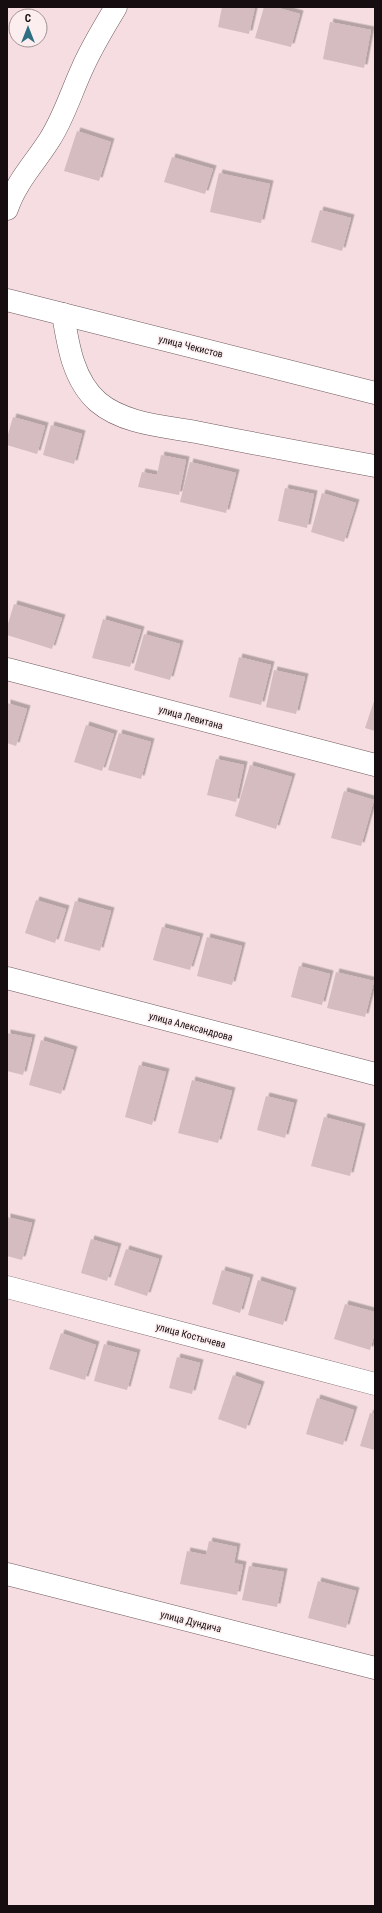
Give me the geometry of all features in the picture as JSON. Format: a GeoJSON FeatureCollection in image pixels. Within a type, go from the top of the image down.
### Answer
{"type":"FeatureCollection","features":[{"type":"Feature","properties":{"kind":"street"},"geometry":{"type":"LineString","coordinates":[[7,209],[11,196],[50,139],[64,114],[82,68],[116,7]]}},
{"type":"Feature","properties":{"kind":"street","name":"улица Чекистов"},"geometry":{"type":"LineString","coordinates":[[7,300],[375,393]]}},
{"type":"Feature","properties":{"kind":"street"},"geometry":{"type":"LineString","coordinates":[[62,314],[77,375],[98,402],[127,418],[244,442],[375,466]]}},
{"type":"Feature","properties":{"kind":"street","name":"улица Левитана"},"geometry":{"type":"LineString","coordinates":[[7,669],[375,765]]}},
{"type":"Feature","properties":{"kind":"street","name":"улица Александрова"},"geometry":{"type":"LineString","coordinates":[[7,978],[375,1074]]}},
{"type":"Feature","properties":{"kind":"street","name":"улица Костычева"},"geometry":{"type":"LineString","coordinates":[[7,1287],[375,1384]]}},
{"type":"Feature","properties":{"kind":"street","name":"улица Дундича"},"geometry":{"type":"LineString","coordinates":[[7,1574],[375,1668]]}},
{"type":"Feature","properties":{"kind":"building"},"geometry":{"type":"Polygon","coordinates":[[[222,7],[255,7],[249,34],[218,27],[222,7]]]}},
{"type":"Feature","properties":{"kind":"building"},"geometry":{"type":"Polygon","coordinates":[[[264,7],[275,7],[300,14],[291,47],[255,38],[264,7]]]}},
{"type":"Feature","properties":{"kind":"building"},"geometry":{"type":"Polygon","coordinates":[[[330,22],[371,30],[364,68],[323,59],[330,22]]]}},
{"type":"Feature","properties":{"kind":"building"},"geometry":{"type":"Polygon","coordinates":[[[77,131],[111,142],[99,181],[64,171],[77,131]]]}},
{"type":"Feature","properties":{"kind":"building"},"geometry":{"type":"Polygon","coordinates":[[[172,157],[213,169],[205,194],[164,182],[172,157]]]}},
{"type":"Feature","properties":{"kind":"building"},"geometry":{"type":"Polygon","coordinates":[[[219,173],[270,184],[261,223],[210,212],[219,173]]]}},
{"type":"Feature","properties":{"kind":"building"},"geometry":{"type":"Polygon","coordinates":[[[320,210],[351,218],[342,251],[311,242],[320,210]]]}},
{"type":"Feature","properties":{"kind":"building"},"geometry":{"type":"Polygon","coordinates":[[[13,417],[45,426],[37,454],[7,445],[7,438],[13,417]]]}},
{"type":"Feature","properties":{"kind":"building"},"geometry":{"type":"Polygon","coordinates":[[[51,425],[82,434],[74,464],[43,455],[51,425]]]}},
{"type":"Feature","properties":{"kind":"building"},"geometry":{"type":"Polygon","coordinates":[[[161,455],[186,460],[179,495],[138,487],[142,472],[157,475],[161,455]]]}},
{"type":"Feature","properties":{"kind":"building"},"geometry":{"type":"Polygon","coordinates":[[[190,462],[236,473],[226,513],[180,502],[190,462]]]}},
{"type":"Feature","properties":{"kind":"building"},"geometry":{"type":"Polygon","coordinates":[[[285,488],[314,494],[307,528],[278,521],[285,488]]]}},
{"type":"Feature","properties":{"kind":"building"},"geometry":{"type":"Polygon","coordinates":[[[322,493],[356,503],[344,542],[311,532],[322,493]]]}},
{"type":"Feature","properties":{"kind":"building"},"geometry":{"type":"Polygon","coordinates":[[[14,604],[62,618],[52,649],[7,635],[7,627],[14,604]]]}},
{"type":"Feature","properties":{"kind":"building"},"geometry":{"type":"Polygon","coordinates":[[[103,619],[141,630],[130,667],[92,658],[103,619]]]}},
{"type":"Feature","properties":{"kind":"building"},"geometry":{"type":"Polygon","coordinates":[[[144,634],[180,644],[170,680],[134,670],[144,634]]]}},
{"type":"Feature","properties":{"kind":"building"},"geometry":{"type":"Polygon","coordinates":[[[239,657],[271,665],[261,705],[229,697],[239,657]]]}},
{"type":"Feature","properties":{"kind":"building"},"geometry":{"type":"Polygon","coordinates":[[[274,670],[305,677],[296,714],[266,707],[274,670]]]}},
{"type":"Feature","properties":{"kind":"building"},"geometry":{"type":"Polygon","coordinates":[[[375,698],[375,731],[365,728],[375,698]]]}},
{"type":"Feature","properties":{"kind":"building"},"geometry":{"type":"Polygon","coordinates":[[[7,703],[27,709],[16,746],[7,743],[7,703]]]}},
{"type":"Feature","properties":{"kind":"building"},"geometry":{"type":"Polygon","coordinates":[[[86,725],[114,734],[102,771],[74,762],[86,725]]]}},
{"type":"Feature","properties":{"kind":"building"},"geometry":{"type":"Polygon","coordinates":[[[119,733],[151,742],[141,779],[108,770],[119,733]]]}},
{"type":"Feature","properties":{"kind":"building"},"geometry":{"type":"Polygon","coordinates":[[[216,759],[244,765],[236,802],[207,795],[216,759]]]}},
{"type":"Feature","properties":{"kind":"building"},"geometry":{"type":"Polygon","coordinates":[[[250,765],[292,777],[276,829],[235,816],[250,765]]]}},
{"type":"Feature","properties":{"kind":"building"},"geometry":{"type":"Polygon","coordinates":[[[344,791],[374,800],[361,846],[331,838],[344,791]]]}},
{"type":"Feature","properties":{"kind":"building"},"geometry":{"type":"Polygon","coordinates":[[[36,900],[66,909],[55,943],[25,933],[36,900]]]}},
{"type":"Feature","properties":{"kind":"building"},"geometry":{"type":"Polygon","coordinates":[[[75,901],[111,911],[100,951],[64,941],[75,901]]]}},
{"type":"Feature","properties":{"kind":"building"},"geometry":{"type":"Polygon","coordinates":[[[162,927],[200,937],[190,970],[153,960],[162,927]]]}},
{"type":"Feature","properties":{"kind":"building"},"geometry":{"type":"Polygon","coordinates":[[[207,937],[242,946],[232,985],[197,976],[207,937]]]}},
{"type":"Feature","properties":{"kind":"building"},"geometry":{"type":"Polygon","coordinates":[[[299,966],[330,974],[322,1005],[291,997],[299,966]]]}},
{"type":"Feature","properties":{"kind":"building"},"geometry":{"type":"Polygon","coordinates":[[[336,972],[374,981],[365,1017],[327,1008],[336,972]]]}},
{"type":"Feature","properties":{"kind":"building"},"geometry":{"type":"Polygon","coordinates":[[[7,1033],[32,1038],[23,1075],[7,1071],[7,1033]]]}},
{"type":"Feature","properties":{"kind":"building"},"geometry":{"type":"Polygon","coordinates":[[[41,1040],[74,1050],[61,1094],[29,1085],[41,1040]]]}},
{"type":"Feature","properties":{"kind":"building"},"geometry":{"type":"Polygon","coordinates":[[[139,1065],[166,1072],[152,1125],[125,1117],[139,1065]]]}},
{"type":"Feature","properties":{"kind":"building"},"geometry":{"type":"Polygon","coordinates":[[[192,1080],[232,1091],[218,1143],[178,1133],[192,1080]]]}},
{"type":"Feature","properties":{"kind":"building"},"geometry":{"type":"Polygon","coordinates":[[[266,1096],[294,1103],[285,1138],[257,1130],[266,1096]]]}},
{"type":"Feature","properties":{"kind":"building"},"geometry":{"type":"Polygon","coordinates":[[[324,1117],[362,1127],[350,1176],[311,1166],[324,1117]]]}},
{"type":"Feature","properties":{"kind":"building"},"geometry":{"type":"Polygon","coordinates":[[[7,1217],[32,1223],[22,1260],[7,1256],[7,1217]]]}},
{"type":"Feature","properties":{"kind":"building"},"geometry":{"type":"Polygon","coordinates":[[[91,1239],[118,1247],[107,1281],[81,1273],[91,1239]]]}},
{"type":"Feature","properties":{"kind":"building"},"geometry":{"type":"Polygon","coordinates":[[[126,1249],[159,1259],[147,1296],[114,1285],[126,1249]]]}},
{"type":"Feature","properties":{"kind":"building"},"geometry":{"type":"Polygon","coordinates":[[[222,1270],[250,1278],[240,1313],[212,1304],[222,1270]]]}},
{"type":"Feature","properties":{"kind":"building"},"geometry":{"type":"Polygon","coordinates":[[[258,1280],[293,1291],[283,1325],[248,1315],[258,1280]]]}},
{"type":"Feature","properties":{"kind":"building"},"geometry":{"type":"Polygon","coordinates":[[[345,1304],[375,1312],[375,1332],[370,1350],[334,1339],[345,1304]]]}},
{"type":"Feature","properties":{"kind":"building"},"geometry":{"type":"Polygon","coordinates":[[[61,1333],[96,1345],[85,1380],[49,1369],[61,1333]]]}},
{"type":"Feature","properties":{"kind":"building"},"geometry":{"type":"Polygon","coordinates":[[[104,1344],[137,1353],[127,1390],[94,1381],[104,1344]]]}},
{"type":"Feature","properties":{"kind":"building"},"geometry":{"type":"Polygon","coordinates":[[[177,1357],[200,1363],[192,1394],[169,1388],[177,1357]]]}},
{"type":"Feature","properties":{"kind":"building"},"geometry":{"type":"Polygon","coordinates":[[[233,1375],[261,1385],[246,1429],[218,1419],[233,1375]]]}},
{"type":"Feature","properties":{"kind":"building"},"geometry":{"type":"Polygon","coordinates":[[[317,1398],[354,1410],[343,1445],[306,1434],[317,1398]]]}},
{"type":"Feature","properties":{"kind":"building"},"geometry":{"type":"Polygon","coordinates":[[[370,1413],[375,1414],[375,1450],[360,1446],[370,1413]]]}},
{"type":"Feature","properties":{"kind":"building"},"geometry":{"type":"Polygon","coordinates":[[[209,1541],[237,1547],[234,1563],[243,1565],[237,1595],[180,1584],[187,1551],[206,1555],[209,1541]]]}},
{"type":"Feature","properties":{"kind":"building"},"geometry":{"type":"Polygon","coordinates":[[[249,1566],[284,1572],[277,1607],[242,1600],[249,1566]]]}},
{"type":"Feature","properties":{"kind":"building"},"geometry":{"type":"Polygon","coordinates":[[[318,1581],[356,1591],[346,1628],[308,1618],[318,1581]]]}}]}
